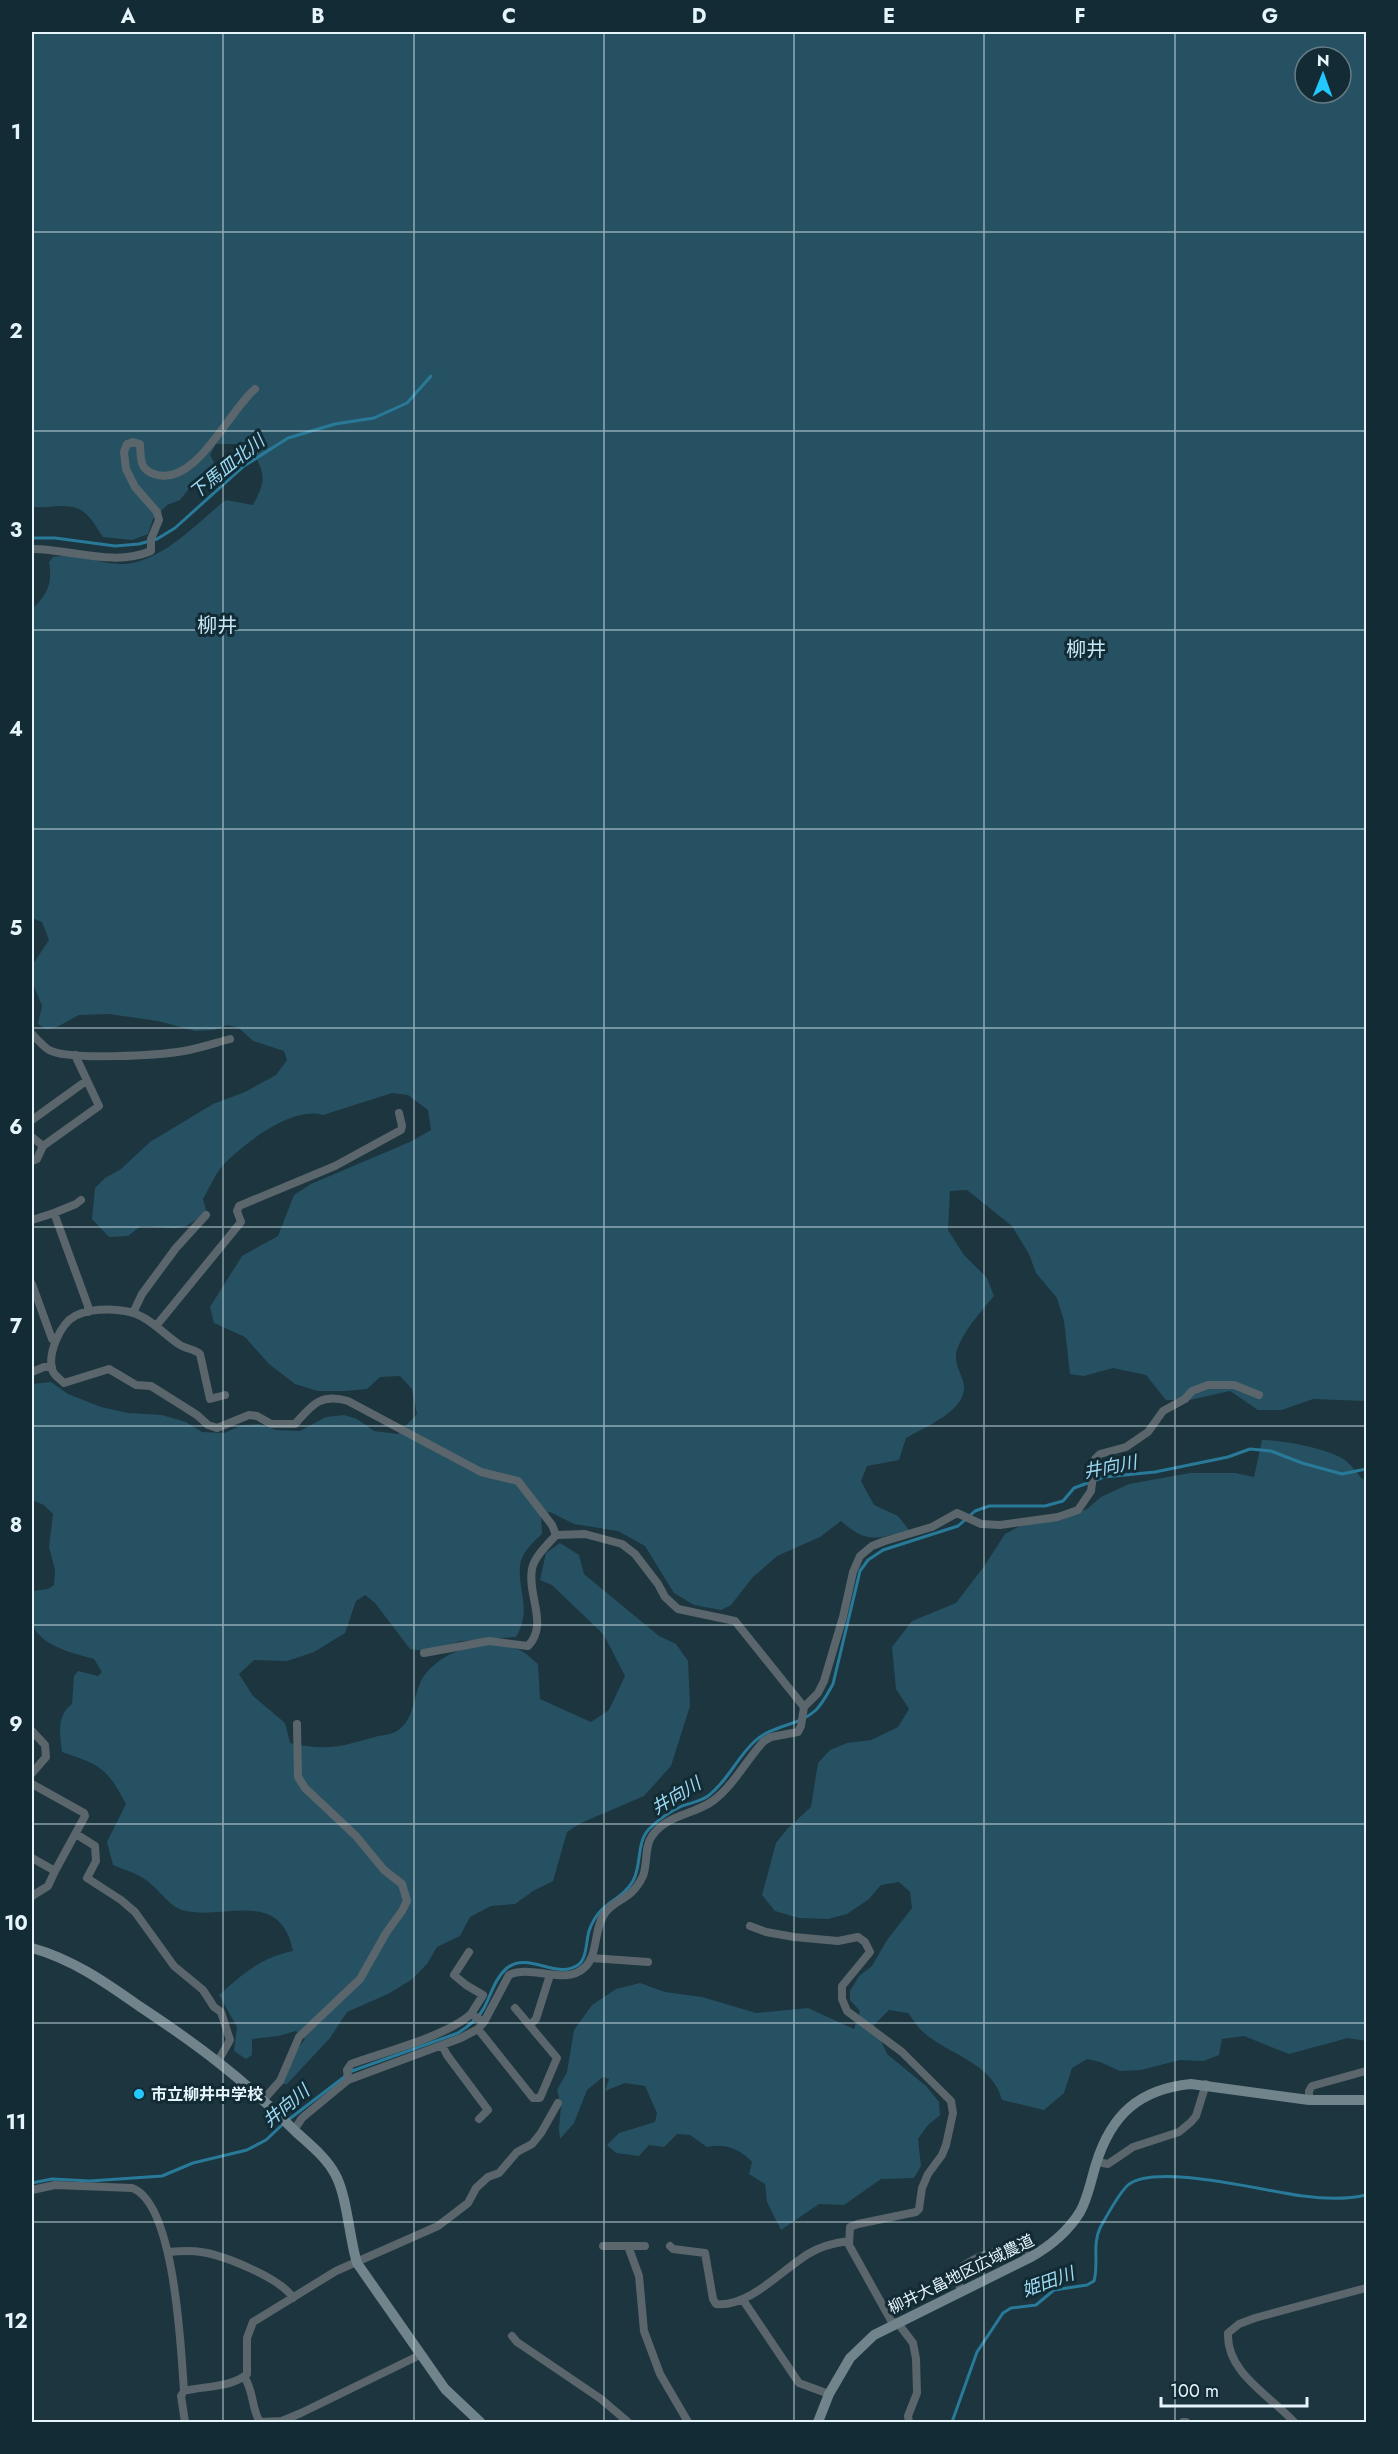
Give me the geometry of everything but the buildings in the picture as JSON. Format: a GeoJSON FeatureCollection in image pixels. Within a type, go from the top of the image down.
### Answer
{"type":"FeatureCollection","features":[{"type":"Feature","properties":{"kind":"street"},"geometry":{"type":"LineString","coordinates":[[32,549],[111,558],[142,555],[151,551],[159,520],[157,512],[135,487],[126,469],[124,452],[127,444],[133,442],[140,444],[141,463],[147,471],[159,476],[181,473],[221,432],[243,399],[255,389]]}},
{"type":"Feature","properties":{"kind":"street"},"geometry":{"type":"LineString","coordinates":[[32,1034],[49,1050],[75,1055],[167,1053],[230,1039]]}},
{"type":"Feature","properties":{"kind":"street"},"geometry":{"type":"LineString","coordinates":[[32,1161],[37,1159],[43,1146],[99,1106],[75,1055]]}},
{"type":"Feature","properties":{"kind":"street"},"geometry":{"type":"LineString","coordinates":[[32,1120],[86,1081]]}},
{"type":"Feature","properties":{"kind":"street"},"geometry":{"type":"LineString","coordinates":[[156,1326],[241,1222],[237,1210],[239,1206],[335,1166],[401,1130],[399,1113]]}},
{"type":"Feature","properties":{"kind":"street"},"geometry":{"type":"LineString","coordinates":[[32,1137],[43,1146]]}},
{"type":"Feature","properties":{"kind":"street"},"geometry":{"type":"LineString","coordinates":[[32,1220],[54,1213],[81,1200]]}},
{"type":"Feature","properties":{"kind":"street"},"geometry":{"type":"LineString","coordinates":[[54,1213],[88,1306],[88,1312]]}},
{"type":"Feature","properties":{"kind":"street"},"geometry":{"type":"LineString","coordinates":[[133,1313],[142,1294],[176,1248],[206,1215]]}},
{"type":"Feature","properties":{"kind":"street"},"geometry":{"type":"LineString","coordinates":[[32,1284],[52,1339],[56,1340]]}},
{"type":"Feature","properties":{"kind":"street"},"geometry":{"type":"LineString","coordinates":[[225,1395],[210,1399],[200,1354],[181,1346],[156,1326],[133,1313],[109,1310],[88,1312],[71,1318],[56,1340],[52,1367],[53,1372],[64,1383],[109,1369],[136,1385],[151,1386],[197,1415],[208,1425],[217,1428],[249,1415],[257,1416],[270,1424],[291,1425],[295,1424],[315,1403],[324,1398],[348,1401],[471,1467],[518,1481],[552,1524],[556,1535]]}},
{"type":"Feature","properties":{"kind":"street"},"geometry":{"type":"LineString","coordinates":[[32,1372],[44,1367],[52,1367]]}},
{"type":"Feature","properties":{"kind":"street"},"geometry":{"type":"LineString","coordinates":[[294,2130],[302,2118],[348,2076],[461,2038],[477,2020],[509,1975],[517,1971],[532,1970],[550,1975],[575,1973],[585,1968],[591,1958],[599,1923],[605,1913],[633,1893],[643,1876],[651,1836],[674,1818],[714,1800],[764,1741],[771,1737],[798,1732],[803,1711],[818,1694],[824,1681],[843,1617],[853,1572],[860,1556],[872,1546],[932,1527],[957,1513],[973,1521],[1000,1525],[1058,1517],[1078,1510],[1086,1501],[1095,1459],[1100,1454],[1126,1448],[1148,1432],[1162,1411],[1185,1399],[1192,1391],[1208,1386],[1234,1385],[1259,1395]]}},
{"type":"Feature","properties":{"kind":"street"},"geometry":{"type":"LineString","coordinates":[[424,1653],[489,1641],[528,1646],[535,1638],[538,1628],[532,1569],[534,1562],[556,1535],[585,1534],[622,1544],[635,1554],[658,1584],[664,1597],[678,1609],[735,1621],[803,1711]]}},
{"type":"Feature","properties":{"kind":"street"},"geometry":{"type":"LineString","coordinates":[[264,2099],[280,2081],[299,2037],[360,1979],[407,1901],[402,1884],[384,1870],[356,1836],[304,1788],[298,1777],[297,1724]]}},
{"type":"Feature","properties":{"kind":"street"},"geometry":{"type":"LineString","coordinates":[[32,1731],[45,1745],[46,1757],[32,1773]]}},
{"type":"Feature","properties":{"kind":"street"},"geometry":{"type":"LineString","coordinates":[[32,1784],[84,1813],[85,1816],[48,1886],[32,1896]]}},
{"type":"Feature","properties":{"kind":"street"},"geometry":{"type":"LineString","coordinates":[[75,1833],[95,1846],[96,1861],[87,1878],[135,1912],[174,1966],[203,1990],[214,2007],[221,2012],[230,2040],[218,2061]]}},
{"type":"Feature","properties":{"kind":"street"},"geometry":{"type":"LineString","coordinates":[[32,1858],[55,1871]]}},
{"type":"Feature","properties":{"kind":"street"},"geometry":{"type":"LineString","coordinates":[[750,1926],[766,1932],[794,1937],[838,1941],[858,1937],[865,1942],[870,1952],[842,1986],[842,1999],[847,2011],[902,2052],[951,2101],[953,2112],[946,2145],[922,2188],[919,2209],[916,2212],[858,2224],[850,2228],[848,2241],[895,2323],[914,2343],[917,2393],[908,2416],[909,2422]]}},
{"type":"Feature","properties":{"kind":"street"},"geometry":{"type":"LineString","coordinates":[[32,1948],[64,1959],[81,1968],[218,2061],[264,2099],[326,2162],[336,2175],[342,2192],[350,2240],[357,2263],[445,2389],[480,2422]]}},
{"type":"Feature","properties":{"kind":"street"},"geometry":{"type":"LineString","coordinates":[[468,1952],[454,1976],[483,1995],[477,2020],[533,2098],[540,2098],[556,2058],[515,2008]]}},
{"type":"Feature","properties":{"kind":"street"},"geometry":{"type":"LineString","coordinates":[[591,1958],[648,1962]]}},
{"type":"Feature","properties":{"kind":"street"},"geometry":{"type":"LineString","coordinates":[[530,2025],[536,2019],[550,1975]]}},
{"type":"Feature","properties":{"kind":"street"},"geometry":{"type":"LineString","coordinates":[[348,2076],[351,2064],[477,2020]]}},
{"type":"Feature","properties":{"kind":"street"},"geometry":{"type":"LineString","coordinates":[[442,2045],[488,2110],[479,2119]]}},
{"type":"Feature","properties":{"kind":"street"},"geometry":{"type":"LineString","coordinates":[[1309,2100],[1309,2091],[1312,2086],[1366,2071]]}},
{"type":"Feature","properties":{"kind":"street"},"geometry":{"type":"LineString","coordinates":[[1097,2162],[1108,2164],[1133,2147],[1179,2132],[1196,2116],[1206,2084]]}},
{"type":"Feature","properties":{"kind":"street","name":"柳井大畠地区広域農道"},"geometry":{"type":"LineString","coordinates":[[818,2422],[829,2394],[850,2358],[874,2335],[1029,2258],[1056,2241],[1080,2212],[1097,2162],[1113,2125],[1137,2101],[1154,2091],[1172,2086],[1206,2084],[1309,2100],[1366,2100]]}},
{"type":"Feature","properties":{"kind":"street"},"geometry":{"type":"LineString","coordinates":[[184,2391],[225,2384],[244,2378],[247,2374],[247,2338],[253,2322],[336,2271],[438,2226],[468,2204],[476,2188],[488,2177],[499,2172],[517,2152],[532,2144],[558,2103]]}},
{"type":"Feature","properties":{"kind":"street"},"geometry":{"type":"LineString","coordinates":[[32,2190],[55,2184],[139,2190],[162,2229],[168,2252],[179,2313],[184,2391],[181,2396],[184,2422]]}},
{"type":"Feature","properties":{"kind":"street"},"geometry":{"type":"LineString","coordinates":[[670,2246],[673,2249],[705,2253],[716,2304],[743,2300],[809,2253],[830,2244],[848,2241]]}},
{"type":"Feature","properties":{"kind":"street"},"geometry":{"type":"LineString","coordinates":[[603,2246],[645,2246]]}},
{"type":"Feature","properties":{"kind":"street"},"geometry":{"type":"LineString","coordinates":[[628,2246],[639,2276],[644,2331],[660,2374],[688,2422]]}},
{"type":"Feature","properties":{"kind":"street"},"geometry":{"type":"LineString","coordinates":[[961,2291],[958,2280],[959,2269],[969,2261],[987,2253],[1006,2250],[1023,2250],[1029,2258]]}},
{"type":"Feature","properties":{"kind":"street"},"geometry":{"type":"LineString","coordinates":[[168,2252],[209,2253],[258,2272],[290,2291],[294,2298]]}},
{"type":"Feature","properties":{"kind":"street"},"geometry":{"type":"LineString","coordinates":[[1294,2422],[1259,2391],[1238,2365],[1231,2352],[1228,2333],[1239,2324],[1255,2318],[1366,2288]]}},
{"type":"Feature","properties":{"kind":"street"},"geometry":{"type":"LineString","coordinates":[[743,2300],[798,2383],[829,2394]]}},
{"type":"Feature","properties":{"kind":"street"},"geometry":{"type":"LineString","coordinates":[[512,2336],[517,2342],[602,2399],[628,2422]]}},
{"type":"Feature","properties":{"kind":"street"},"geometry":{"type":"LineString","coordinates":[[244,2378],[252,2395],[254,2413],[260,2422],[282,2421],[301,2414],[420,2355]]}},
{"type":"Feature","properties":{"kind":"shaded area"},"geometry":{"type":"Polygon","coordinates":[[[32,32],[1366,32],[1366,1401],[1313,1399],[1282,1410],[1258,1410],[1230,1391],[1190,1400],[1166,1400],[1146,1375],[1113,1368],[1084,1376],[1070,1374],[1064,1321],[1057,1298],[1036,1273],[1029,1254],[1012,1226],[967,1190],[950,1191],[948,1230],[964,1255],[987,1278],[994,1296],[970,1325],[957,1351],[956,1362],[964,1389],[957,1405],[941,1418],[906,1438],[899,1460],[867,1466],[861,1481],[874,1505],[898,1516],[909,1530],[873,1538],[858,1533],[841,1521],[820,1537],[777,1556],[753,1577],[731,1605],[721,1610],[694,1605],[674,1593],[645,1546],[618,1531],[574,1524],[550,1512],[541,1515],[542,1534],[528,1548],[521,1561],[520,1575],[524,1610],[521,1627],[516,1637],[461,1641],[426,1651],[410,1649],[375,1603],[365,1595],[356,1601],[345,1633],[314,1652],[287,1661],[254,1660],[239,1674],[253,1696],[285,1723],[290,1743],[333,1747],[397,1731],[407,1720],[419,1685],[431,1668],[453,1653],[466,1648],[494,1645],[520,1650],[538,1664],[540,1699],[591,1722],[609,1710],[625,1676],[604,1635],[552,1585],[540,1580],[546,1553],[560,1543],[579,1555],[584,1574],[659,1636],[676,1644],[688,1661],[690,1706],[671,1766],[644,1796],[581,1823],[567,1832],[553,1881],[533,1891],[515,1904],[491,1906],[470,1917],[460,1936],[437,1947],[427,1964],[411,1980],[388,1994],[347,2012],[330,2038],[287,2084],[280,2084],[295,2052],[305,2039],[296,2031],[252,2039],[252,2055],[246,2059],[234,2051],[237,2027],[219,1995],[262,1962],[293,1951],[286,1931],[276,1919],[263,1913],[248,1911],[198,1913],[182,1910],[135,1873],[113,1865],[107,1842],[126,1804],[102,1769],[62,1752],[60,1726],[63,1714],[72,1704],[74,1676],[78,1671],[98,1676],[102,1672],[94,1659],[68,1651],[43,1639],[31,1621],[32,1591],[48,1589],[54,1585],[55,1570],[49,1547],[53,1514],[44,1505],[32,1500],[32,1384],[51,1382],[68,1394],[101,1407],[128,1413],[162,1415],[186,1422],[202,1432],[224,1433],[243,1425],[259,1424],[276,1430],[300,1431],[326,1417],[344,1415],[357,1419],[374,1431],[398,1434],[417,1414],[412,1389],[400,1376],[380,1377],[367,1389],[345,1391],[318,1391],[295,1384],[269,1364],[245,1337],[214,1323],[210,1307],[242,1256],[278,1236],[294,1195],[311,1184],[412,1141],[431,1130],[428,1110],[408,1095],[392,1093],[323,1115],[298,1116],[284,1121],[257,1136],[225,1163],[203,1199],[206,1210],[183,1227],[141,1226],[128,1236],[109,1237],[92,1219],[95,1188],[105,1178],[121,1169],[150,1142],[213,1104],[245,1092],[276,1075],[287,1060],[284,1051],[253,1041],[239,1028],[228,1025],[214,1030],[195,1031],[158,1021],[109,1014],[79,1015],[57,1027],[46,1029],[38,1024],[42,1006],[33,984],[33,964],[49,940],[42,922],[32,918],[32,609],[42,599],[48,588],[49,562],[53,557],[76,556],[120,564],[141,561],[180,539],[226,500],[253,505],[261,487],[262,473],[248,444],[216,444],[210,455],[215,464],[205,478],[195,481],[180,500],[167,505],[153,519],[148,534],[132,540],[103,537],[89,516],[74,507],[32,507],[32,32]]]}},
{"type":"Feature","properties":{"kind":"shaded area"},"geometry":{"type":"Polygon","coordinates":[[[1262,1440],[1293,1443],[1329,1453],[1346,1461],[1362,1479],[1366,1478],[1366,2041],[1348,2038],[1289,2054],[1244,2036],[1222,2039],[1219,2055],[1203,2061],[1180,2060],[1141,2070],[1120,2071],[1087,2059],[1072,2068],[1064,2093],[1044,2110],[1002,2100],[997,2087],[980,2068],[933,2040],[923,2032],[908,2013],[889,2010],[874,2025],[887,2054],[926,2086],[939,2102],[940,2115],[927,2126],[918,2139],[921,2166],[914,2178],[881,2179],[844,2205],[819,2204],[781,2230],[767,2202],[765,2184],[749,2174],[752,2162],[737,2150],[720,2146],[707,2147],[690,2135],[677,2134],[664,2147],[649,2145],[639,2156],[616,2153],[607,2145],[619,2133],[655,2122],[657,2113],[645,2086],[625,2083],[605,2091],[609,2079],[603,2077],[587,2090],[574,2123],[560,2139],[561,2106],[557,2090],[567,2072],[574,2030],[592,2005],[616,1989],[640,1983],[665,1992],[702,1997],[756,2013],[808,2008],[854,2029],[860,2011],[850,2000],[850,1991],[859,1976],[872,1966],[887,1940],[912,1908],[910,1892],[899,1882],[881,1885],[869,1899],[847,1914],[828,1919],[799,1918],[775,1911],[762,1895],[776,1843],[788,1828],[811,1807],[818,1763],[830,1750],[847,1743],[871,1740],[898,1727],[909,1709],[896,1689],[892,1647],[912,1621],[956,1603],[1005,1534],[1022,1525],[1062,1520],[1087,1509],[1101,1497],[1129,1484],[1190,1473],[1235,1473],[1254,1477],[1262,1440]]]}},
{"type":"Feature","properties":{"kind":"waterway","name":"下馬皿北川"},"geometry":{"type":"LineString","coordinates":[[32,538],[55,538],[115,546],[139,544],[157,539],[175,528],[244,466],[288,438],[335,424],[374,418],[407,403],[431,376]]}},
{"type":"Feature","properties":{"kind":"waterway","name":"井向川"},"geometry":{"type":"LineString","coordinates":[[288,2120],[352,2071],[458,2033],[482,2012],[496,1982],[507,1968],[524,1962],[561,1969],[570,1969],[578,1965],[585,1954],[593,1921],[633,1881],[642,1841],[649,1829],[673,1811],[708,1796],[755,1741],[769,1732],[802,1719],[821,1704],[833,1684],[860,1571],[868,1560],[883,1550],[958,1526],[975,1511],[989,1506],[1045,1506],[1063,1501],[1074,1488],[1104,1477],[1155,1472],[1228,1457],[1250,1449],[1271,1451],[1302,1463],[1342,1474],[1366,1469]]}},
{"type":"Feature","properties":{"kind":"waterway","name":"井向川"},"geometry":{"type":"LineString","coordinates":[[32,2183],[52,2179],[90,2181],[162,2176],[193,2163],[247,2150],[266,2140],[283,2124]]}},
{"type":"Feature","properties":{"kind":"waterway","name":"姫田川"},"geometry":{"type":"LineString","coordinates":[[952,2422],[977,2352],[1003,2313],[1011,2308],[1036,2305],[1054,2290],[1087,2285],[1094,2281],[1096,2247],[1100,2228],[1128,2185],[1142,2179],[1162,2176],[1186,2177],[1319,2198],[1366,2195]]}},
{"type":"Feature","properties":{"kind":"place","name":"市立柳井中学校"},"geometry":{"type":"Point","coordinates":[139,2094]}},
{"type":"Feature","properties":{"kind":"district","name":"柳井"},"geometry":{"type":"Point","coordinates":[217,625]}},
{"type":"Feature","properties":{"kind":"district","name":"柳井"},"geometry":{"type":"Point","coordinates":[1086,649]}}]}
